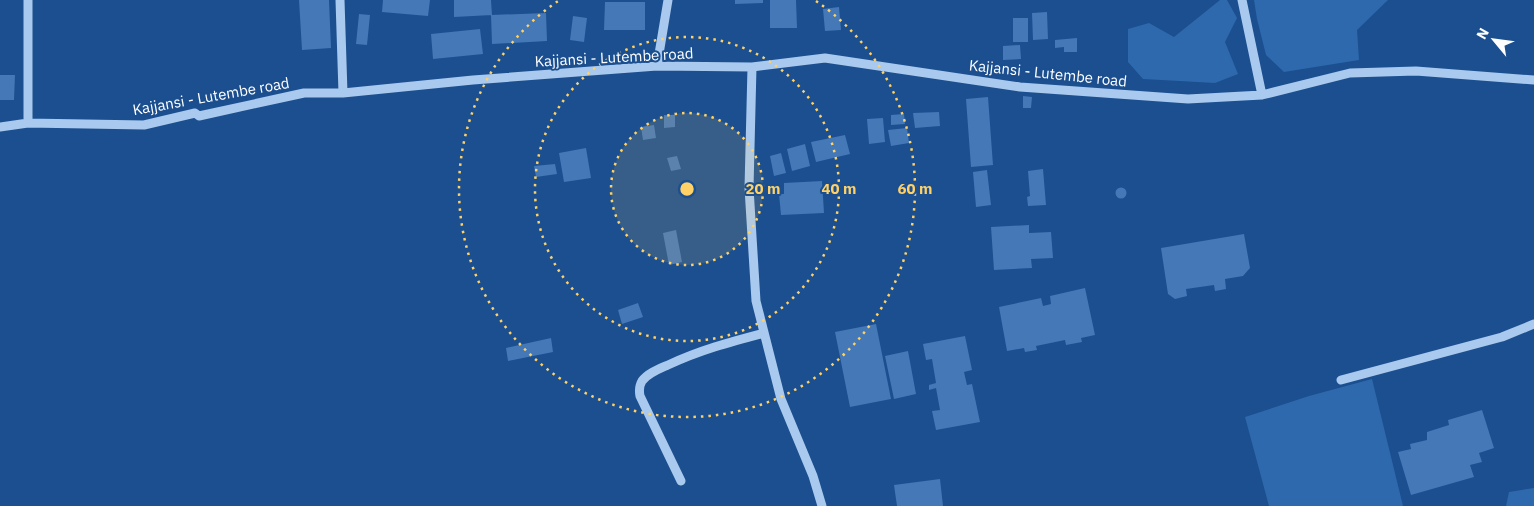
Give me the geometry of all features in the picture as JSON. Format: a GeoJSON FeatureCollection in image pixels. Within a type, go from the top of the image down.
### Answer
{"type":"FeatureCollection","features":[{"type":"Feature","properties":{"kind":"street"},"geometry":{"type":"LineString","coordinates":[[28,0],[28,123]]}},
{"type":"Feature","properties":{"kind":"street"},"geometry":{"type":"LineString","coordinates":[[340,0],[342,93]]}},
{"type":"Feature","properties":{"kind":"street"},"geometry":{"type":"LineString","coordinates":[[658,66],[668,0]]}},
{"type":"Feature","properties":{"kind":"street"},"geometry":{"type":"LineString","coordinates":[[1242,0],[1262,95],[1350,73],[1416,71],[1534,80]]}},
{"type":"Feature","properties":{"kind":"street","name":"Kajjansi - Lutembe road"},"geometry":{"type":"LineString","coordinates":[[0,127],[28,123],[144,125],[195,113],[199,116],[304,93],[342,93],[473,80],[658,66],[752,67],[825,58],[1020,87],[1188,99],[1262,95]]}},
{"type":"Feature","properties":{"kind":"street"},"geometry":{"type":"LineString","coordinates":[[752,67],[749,188],[756,301],[781,399],[814,476],[822,506]]}},
{"type":"Feature","properties":{"kind":"street"},"geometry":{"type":"LineString","coordinates":[[1342,380],[1502,337],[1534,324]]}},
{"type":"Feature","properties":{"kind":"street"},"geometry":{"type":"LineString","coordinates":[[681,481],[640,396],[641,382],[656,370],[712,346],[764,333]]}},
{"type":"Feature","properties":{"kind":"shaded area"},"geometry":{"type":"Polygon","coordinates":[[[1220,0],[1227,0],[1237,18],[1225,42],[1238,74],[1215,83],[1143,79],[1128,62],[1128,29],[1149,23],[1174,37],[1220,0]]]}},
{"type":"Feature","properties":{"kind":"shaded area"},"geometry":{"type":"Polygon","coordinates":[[[1254,0],[1388,0],[1357,30],[1359,60],[1284,72],[1266,55],[1254,0]]]}},
{"type":"Feature","properties":{"kind":"shaded area"},"geometry":{"type":"Polygon","coordinates":[[[1372,379],[1403,506],[1269,506],[1245,417],[1309,396],[1372,379]]]}},
{"type":"Feature","properties":{"kind":"shaded area"},"geometry":{"type":"Polygon","coordinates":[[[1534,488],[1534,506],[1506,506],[1509,492],[1534,488]]]}},
{"type":"Feature","properties":{"kind":"building"},"geometry":{"type":"Polygon","coordinates":[[[299,0],[329,0],[331,48],[302,50],[299,0]]]}},
{"type":"Feature","properties":{"kind":"building"},"geometry":{"type":"Polygon","coordinates":[[[383,0],[430,0],[428,16],[382,12],[383,0]]]}},
{"type":"Feature","properties":{"kind":"building"},"geometry":{"type":"Polygon","coordinates":[[[454,0],[491,0],[492,15],[454,17],[454,0]]]}},
{"type":"Feature","properties":{"kind":"building"},"geometry":{"type":"Polygon","coordinates":[[[735,0],[763,0],[763,3],[735,4],[735,0]]]}},
{"type":"Feature","properties":{"kind":"building"},"geometry":{"type":"Polygon","coordinates":[[[770,0],[796,0],[797,28],[770,28],[770,0]]]}},
{"type":"Feature","properties":{"kind":"building"},"geometry":{"type":"Polygon","coordinates":[[[605,2],[645,2],[645,30],[604,30],[605,2]]]}},
{"type":"Feature","properties":{"kind":"building"},"geometry":{"type":"Polygon","coordinates":[[[839,7],[841,30],[825,31],[823,9],[839,7]]]}},
{"type":"Feature","properties":{"kind":"building"},"geometry":{"type":"Polygon","coordinates":[[[1047,12],[1048,39],[1033,40],[1032,13],[1047,12]]]}},
{"type":"Feature","properties":{"kind":"building"},"geometry":{"type":"Polygon","coordinates":[[[546,13],[547,41],[492,44],[491,15],[546,13]]]}},
{"type":"Feature","properties":{"kind":"building"},"geometry":{"type":"Polygon","coordinates":[[[359,14],[370,15],[367,45],[356,44],[359,14]]]}},
{"type":"Feature","properties":{"kind":"building"},"geometry":{"type":"Polygon","coordinates":[[[573,16],[587,18],[584,42],[570,40],[573,16]]]}},
{"type":"Feature","properties":{"kind":"building"},"geometry":{"type":"Polygon","coordinates":[[[1013,18],[1028,18],[1028,42],[1013,42],[1013,18]]]}},
{"type":"Feature","properties":{"kind":"building"},"geometry":{"type":"Polygon","coordinates":[[[480,29],[483,54],[433,59],[431,34],[480,29]]]}},
{"type":"Feature","properties":{"kind":"building"},"geometry":{"type":"Polygon","coordinates":[[[1077,38],[1077,52],[1064,52],[1064,47],[1055,48],[1055,40],[1077,38]]]}},
{"type":"Feature","properties":{"kind":"building"},"geometry":{"type":"Polygon","coordinates":[[[1020,45],[1021,59],[1003,60],[1003,46],[1020,45]]]}},
{"type":"Feature","properties":{"kind":"building"},"geometry":{"type":"Polygon","coordinates":[[[0,75],[15,75],[14,100],[0,100],[0,75]]]}},
{"type":"Feature","properties":{"kind":"building"},"geometry":{"type":"Polygon","coordinates":[[[1023,96],[1032,97],[1031,108],[1023,108],[1023,96]]]}},
{"type":"Feature","properties":{"kind":"building"},"geometry":{"type":"Polygon","coordinates":[[[988,97],[993,165],[971,167],[966,99],[988,97]]]}},
{"type":"Feature","properties":{"kind":"building"},"geometry":{"type":"Polygon","coordinates":[[[939,112],[940,126],[915,128],[913,113],[939,112]]]}},
{"type":"Feature","properties":{"kind":"building"},"geometry":{"type":"Polygon","coordinates":[[[904,114],[905,124],[891,125],[891,115],[904,114]]]}},
{"type":"Feature","properties":{"kind":"building"},"geometry":{"type":"Polygon","coordinates":[[[664,115],[675,115],[675,127],[664,128],[664,115]]]}},
{"type":"Feature","properties":{"kind":"building"},"geometry":{"type":"Polygon","coordinates":[[[883,118],[885,142],[869,144],[867,119],[883,118]]]}},
{"type":"Feature","properties":{"kind":"building"},"geometry":{"type":"Polygon","coordinates":[[[654,125],[656,138],[643,140],[641,127],[654,125]]]}},
{"type":"Feature","properties":{"kind":"building"},"geometry":{"type":"Polygon","coordinates":[[[907,128],[909,143],[891,146],[888,130],[907,128]]]}},
{"type":"Feature","properties":{"kind":"building"},"geometry":{"type":"Polygon","coordinates":[[[845,135],[850,154],[816,162],[811,142],[845,135]]]}},
{"type":"Feature","properties":{"kind":"building"},"geometry":{"type":"Polygon","coordinates":[[[805,144],[810,166],[792,171],[787,149],[805,144]]]}},
{"type":"Feature","properties":{"kind":"building"},"geometry":{"type":"Polygon","coordinates":[[[586,148],[591,178],[564,182],[559,153],[586,148]]]}},
{"type":"Feature","properties":{"kind":"building"},"geometry":{"type":"Polygon","coordinates":[[[781,153],[786,173],[774,176],[770,156],[781,153]]]}},
{"type":"Feature","properties":{"kind":"building"},"geometry":{"type":"Polygon","coordinates":[[[677,156],[681,169],[671,171],[667,158],[677,156]]]}},
{"type":"Feature","properties":{"kind":"building"},"geometry":{"type":"Polygon","coordinates":[[[555,164],[557,174],[536,177],[534,166],[555,164]]]}},
{"type":"Feature","properties":{"kind":"building"},"geometry":{"type":"Polygon","coordinates":[[[1043,169],[1046,205],[1028,206],[1027,197],[1030,196],[1028,171],[1043,169]]]}},
{"type":"Feature","properties":{"kind":"building"},"geometry":{"type":"Polygon","coordinates":[[[987,170],[991,205],[976,207],[973,172],[987,170]]]}},
{"type":"Feature","properties":{"kind":"building"},"geometry":{"type":"Polygon","coordinates":[[[822,181],[824,213],[781,215],[779,194],[784,194],[784,183],[822,181]]]}},
{"type":"Feature","properties":{"kind":"building"},"geometry":{"type":"Polygon","coordinates":[[[1121,187],[1127,193],[1121,199],[1115,193],[1121,187]]]}},
{"type":"Feature","properties":{"kind":"building"},"geometry":{"type":"Polygon","coordinates":[[[1029,225],[1029,233],[1051,232],[1053,258],[1031,259],[1032,268],[994,270],[991,227],[1029,225]]]}},
{"type":"Feature","properties":{"kind":"building"},"geometry":{"type":"Polygon","coordinates":[[[676,230],[682,262],[669,265],[663,233],[676,230]]]}},
{"type":"Feature","properties":{"kind":"building"},"geometry":{"type":"Polygon","coordinates":[[[1244,234],[1250,268],[1243,276],[1225,279],[1226,289],[1215,291],[1214,285],[1186,289],[1187,296],[1175,299],[1168,294],[1161,248],[1244,234]]]}},
{"type":"Feature","properties":{"kind":"building"},"geometry":{"type":"Polygon","coordinates":[[[1085,288],[1095,335],[1081,338],[1082,342],[1066,345],[1065,340],[1036,346],[1037,350],[1025,352],[1024,348],[1007,351],[999,307],[1041,298],[1043,306],[1051,304],[1050,296],[1085,288]]]}},
{"type":"Feature","properties":{"kind":"building"},"geometry":{"type":"Polygon","coordinates":[[[638,303],[643,317],[622,324],[618,310],[638,303]]]}},
{"type":"Feature","properties":{"kind":"building"},"geometry":{"type":"Polygon","coordinates":[[[876,324],[891,399],[850,407],[835,332],[876,324]]]}},
{"type":"Feature","properties":{"kind":"building"},"geometry":{"type":"Polygon","coordinates":[[[965,336],[972,370],[964,372],[967,385],[972,384],[980,422],[936,430],[932,411],[940,410],[936,388],[929,390],[929,385],[936,383],[932,359],[926,360],[923,344],[965,336]]]}},
{"type":"Feature","properties":{"kind":"building"},"geometry":{"type":"Polygon","coordinates":[[[551,338],[553,352],[508,361],[506,348],[551,338]]]}},
{"type":"Feature","properties":{"kind":"building"},"geometry":{"type":"Polygon","coordinates":[[[908,351],[916,394],[894,399],[885,356],[908,351]]]}},
{"type":"Feature","properties":{"kind":"building"},"geometry":{"type":"Polygon","coordinates":[[[1482,410],[1494,448],[1479,453],[1482,462],[1470,465],[1474,477],[1411,495],[1398,452],[1411,449],[1410,444],[1427,440],[1427,432],[1449,425],[1448,420],[1482,410]]]}},
{"type":"Feature","properties":{"kind":"building"},"geometry":{"type":"Polygon","coordinates":[[[940,479],[943,506],[897,506],[894,485],[940,479]]]}}]}
